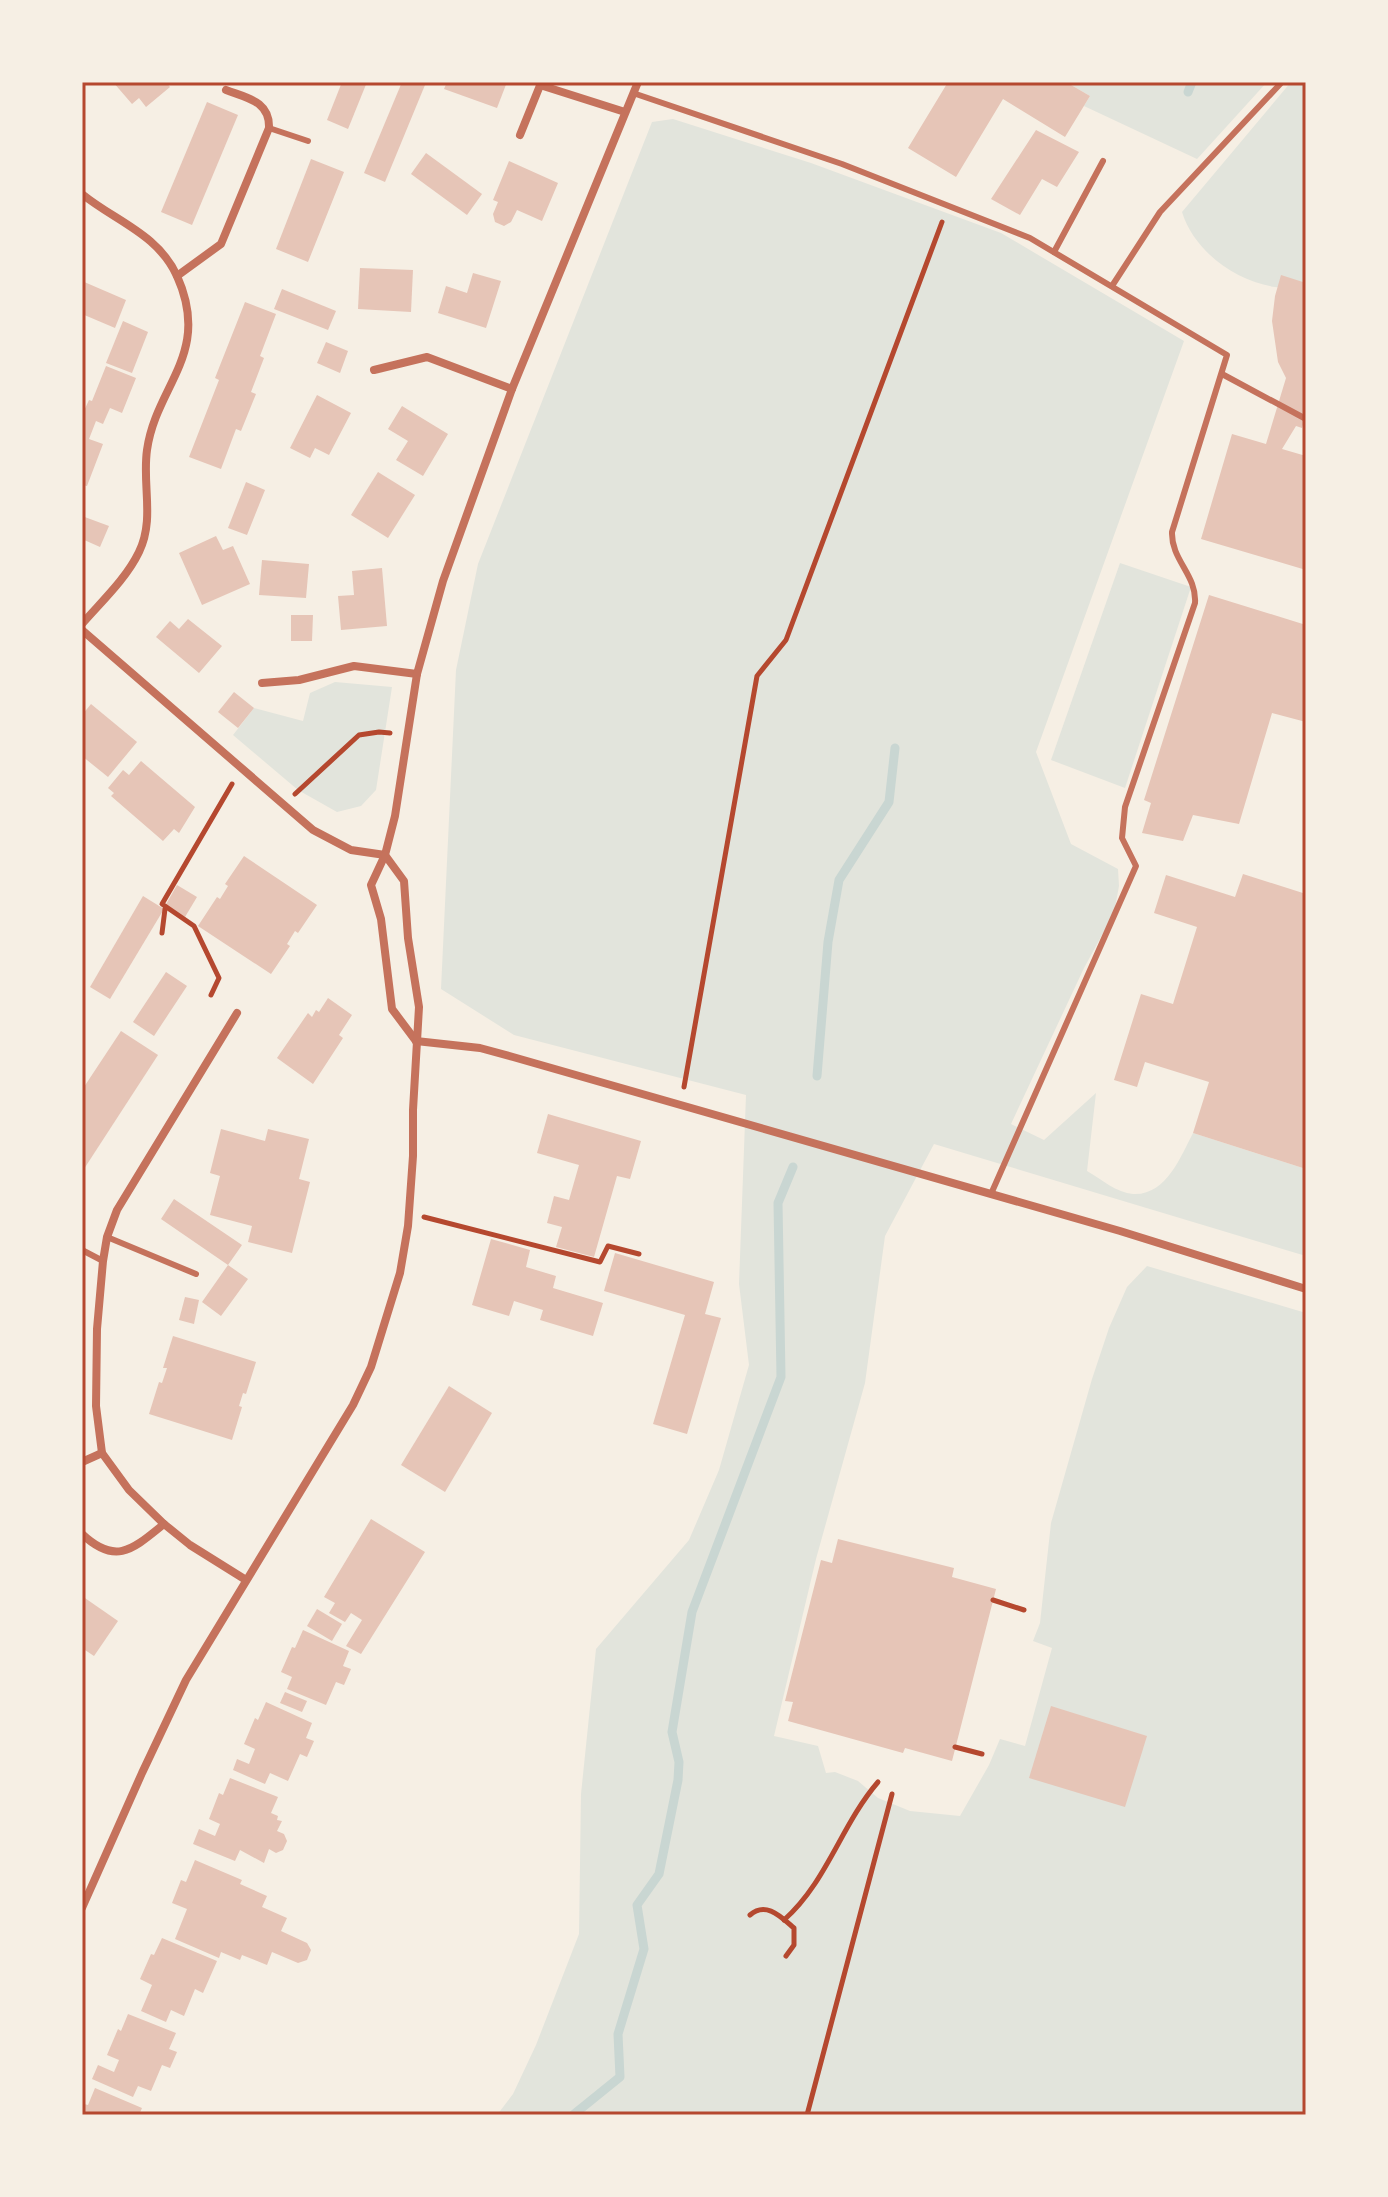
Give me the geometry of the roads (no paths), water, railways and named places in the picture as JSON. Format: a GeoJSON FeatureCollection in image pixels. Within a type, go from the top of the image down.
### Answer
{"type":"FeatureCollection","features":[{"type":"Feature","properties":{"kind":"street"},"geometry":{"type":"LineString","coordinates":[[638,82],[512,389],[443,581],[417,674],[395,816],[385,855],[371,885],[381,919],[392,1009],[416,1041],[480,1048],[991,1194],[1306,1289]]}},
{"type":"Feature","properties":{"kind":"street"},"geometry":{"type":"LineString","coordinates":[[520,135],[541,83],[625,112]]}},
{"type":"Feature","properties":{"kind":"street"},"geometry":{"type":"LineString","coordinates":[[177,276],[221,244],[269,128],[268,114],[260,104],[226,90]]}},
{"type":"Feature","properties":{"kind":"street"},"geometry":{"type":"LineString","coordinates":[[82,194],[155,244],[177,276],[185,306],[188,338],[181,366],[155,422],[147,450],[149,508],[144,538],[131,566],[82,627],[313,830],[351,850],[385,855],[404,881],[408,938],[419,1007],[409,1213],[400,1273],[371,1367],[353,1405],[186,1680],[82,1908]]}},
{"type":"Feature","properties":{"kind":"street"},"geometry":{"type":"LineString","coordinates":[[374,370],[427,357],[512,389]]}},
{"type":"Feature","properties":{"kind":"street"},"geometry":{"type":"LineString","coordinates":[[262,683],[299,680],[354,666],[417,674]]}},
{"type":"Feature","properties":{"kind":"street"},"geometry":{"type":"LineString","coordinates":[[237,1013],[117,1210],[107,1237],[96,1367],[96,1406],[102,1453],[129,1490],[164,1524],[217,1564],[246,1580]]}},
{"type":"Feature","properties":{"kind":"street"},"geometry":{"type":"LineString","coordinates":[[82,1462],[102,1453]]}},
{"type":"Feature","properties":{"kind":"street"},"geometry":{"type":"LineString","coordinates":[[82,1534],[100,1549],[123,1552],[137,1546],[164,1524]]}},
{"type":"Feature","properties":{"kind":"lane"},"geometry":{"type":"LineString","coordinates":[[1112,286],[1160,212],[1282,82]]}},
{"type":"Feature","properties":{"kind":"lane"},"geometry":{"type":"LineString","coordinates":[[633,93],[842,164],[1030,238],[1227,355],[1172,532],[1171,544],[1176,557],[1193,580],[1195,603],[1125,807],[1122,838],[1136,866],[991,1194]]}},
{"type":"Feature","properties":{"kind":"lane"},"geometry":{"type":"LineString","coordinates":[[269,128],[308,141]]}},
{"type":"Feature","properties":{"kind":"lane"},"geometry":{"type":"LineString","coordinates":[[1054,252],[1103,161]]}},
{"type":"Feature","properties":{"kind":"lane"},"geometry":{"type":"LineString","coordinates":[[1222,374],[1306,419]]}},
{"type":"Feature","properties":{"kind":"lane"},"geometry":{"type":"LineString","coordinates":[[107,1237],[196,1274]]}},
{"type":"Feature","properties":{"kind":"lane"},"geometry":{"type":"LineString","coordinates":[[82,1250],[103,1261]]}},
{"type":"Feature","properties":{"kind":"lane"},"geometry":{"type":"LineString","coordinates":[[82,1883],[90,1889]]}},
{"type":"Feature","properties":{"kind":"waterway"},"geometry":{"type":"LineString","coordinates":[[1188,92],[1192,82]]}},
{"type":"Feature","properties":{"kind":"waterway"},"geometry":{"type":"LineString","coordinates":[[817,1076],[828,942],[839,880],[889,802],[895,748]]}},
{"type":"Feature","properties":{"kind":"waterway"},"geometry":{"type":"LineString","coordinates":[[573,2115],[620,2077],[618,2034],[644,1949],[637,1905],[659,1874],[678,1780],[679,1762],[672,1732],[692,1612],[781,1377],[778,1203],[793,1167]]}}]}
